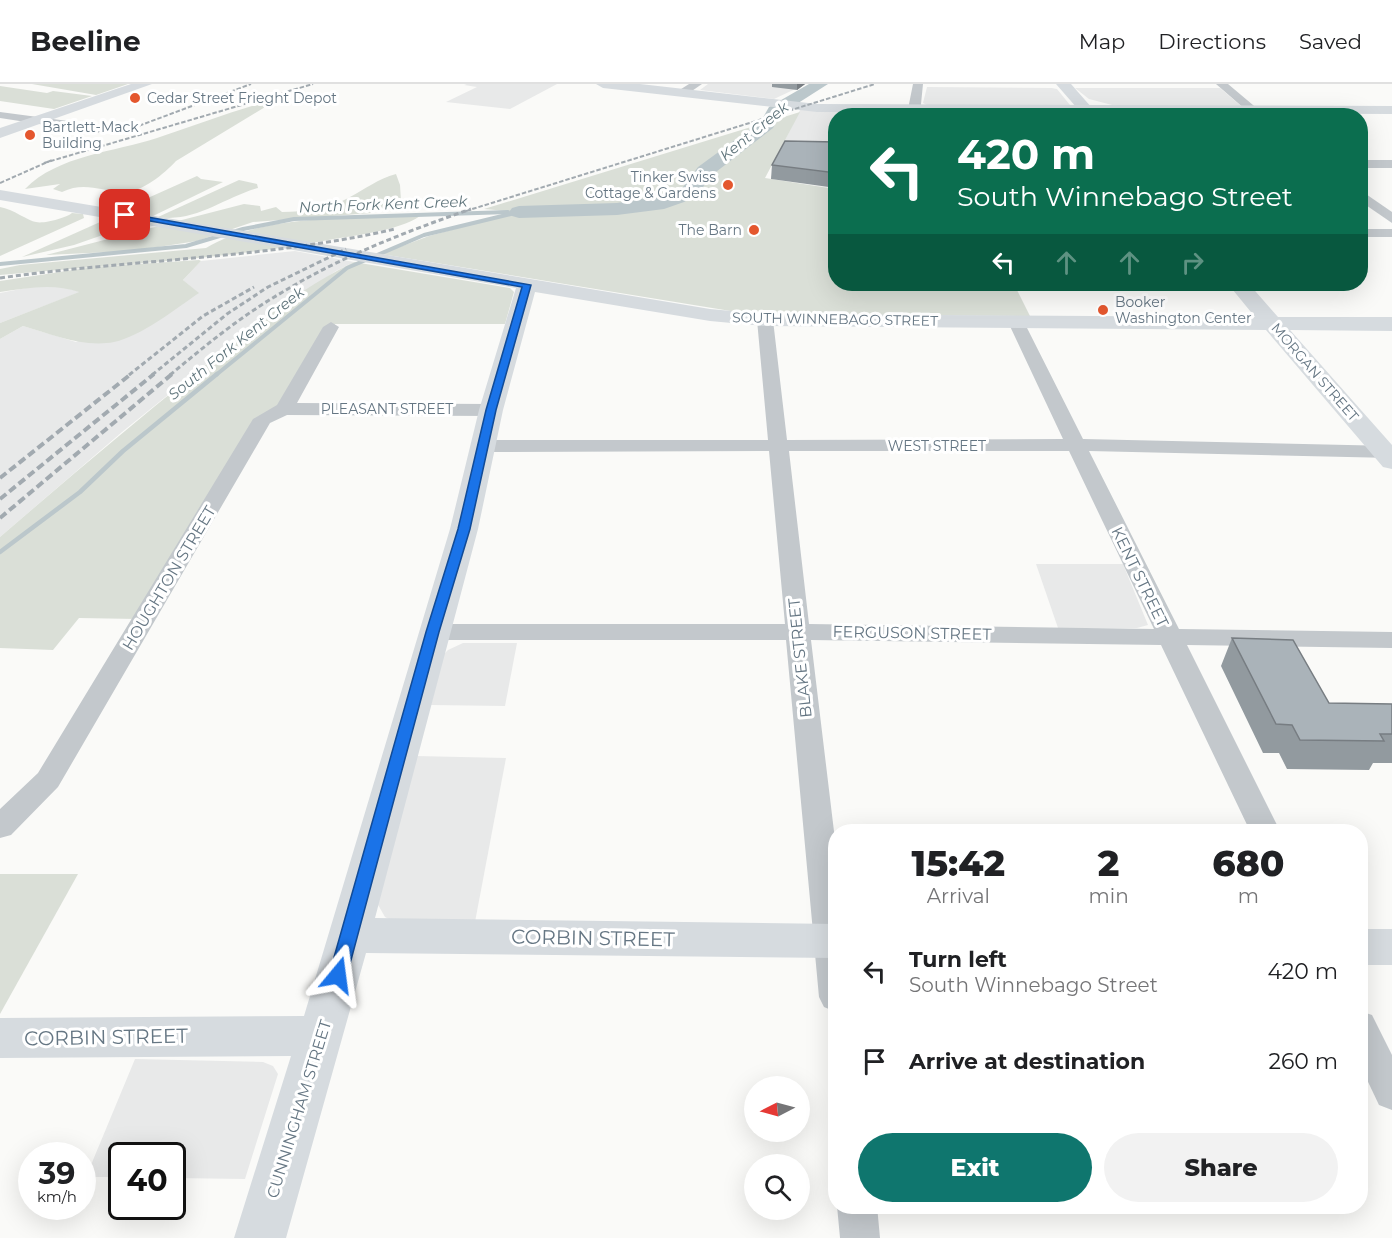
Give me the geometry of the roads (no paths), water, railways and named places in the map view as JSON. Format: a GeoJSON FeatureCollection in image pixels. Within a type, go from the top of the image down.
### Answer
{"type":"FeatureCollection","features":[{"type":"Feature","properties":{"kind":"main road"},"geometry":{"type":"LineString","coordinates":[[0,133],[145,84]]}},
{"type":"Feature","properties":{"kind":"main road"},"geometry":{"type":"LineString","coordinates":[[603,84],[793,106],[834,108]]}},
{"type":"Feature","properties":{"kind":"main road"},"geometry":{"type":"LineString","coordinates":[[1063,84],[1085,108]]}},
{"type":"Feature","properties":{"kind":"main road"},"geometry":{"type":"LineString","coordinates":[[1368,111],[1392,110]]}},
{"type":"Feature","properties":{"kind":"main road","name":"SOUTH WINNEBAGO STREET"},"geometry":{"type":"LineString","coordinates":[[0,195],[710,315],[765,320],[1392,324]]}},
{"type":"Feature","properties":{"kind":"main road","name":"CUNNINGHAM STREET"},"geometry":{"type":"LineString","coordinates":[[260,1238],[350,935],[433,632],[464,529],[491,410],[527,285]]}},
{"type":"Feature","properties":{"kind":"main road","name":"MORGAN STREET"},"geometry":{"type":"LineString","coordinates":[[1244,291],[1390,455]]}},
{"type":"Feature","properties":{"kind":"main road","name":"CORBIN STREET"},"geometry":{"type":"LineString","coordinates":[[350,935],[828,941]]}},
{"type":"Feature","properties":{"kind":"main road"},"geometry":{"type":"LineString","coordinates":[[1368,947],[1392,947]]}},
{"type":"Feature","properties":{"kind":"main road","name":"CORBIN STREET"},"geometry":{"type":"LineString","coordinates":[[0,1038],[320,1036]]}},
{"type":"Feature","properties":{"kind":"street"},"geometry":{"type":"LineString","coordinates":[[682,93],[697,84]]}},
{"type":"Feature","properties":{"kind":"street"},"geometry":{"type":"LineString","coordinates":[[916,108],[918,84]]}},
{"type":"Feature","properties":{"kind":"street"},"geometry":{"type":"LineString","coordinates":[[1221,84],[1252,108]]}},
{"type":"Feature","properties":{"kind":"street"},"geometry":{"type":"LineString","coordinates":[[0,115],[98,129]]}},
{"type":"Feature","properties":{"kind":"street"},"geometry":{"type":"LineString","coordinates":[[1368,164],[1392,164]]}},
{"type":"Feature","properties":{"kind":"street"},"geometry":{"type":"LineString","coordinates":[[1368,200],[1392,219]]}},
{"type":"Feature","properties":{"kind":"street"},"geometry":{"type":"LineString","coordinates":[[1368,233],[1392,233]]}},
{"type":"Feature","properties":{"kind":"street","name":"BLAKE STREET"},"geometry":{"type":"LineString","coordinates":[[765,320],[797,632],[828,898]]}},
{"type":"Feature","properties":{"kind":"street","name":"KENT STREET"},"geometry":{"type":"LineString","coordinates":[[1016,322],[1261,824]]}},
{"type":"Feature","properties":{"kind":"street","name":"HOUGHTON STREET"},"geometry":{"type":"LineString","coordinates":[[0,827],[48,780],[263,419],[284,409],[331,327]]}},
{"type":"Feature","properties":{"kind":"street","name":"PLEASANT STREET"},"geometry":{"type":"LineString","coordinates":[[284,409],[491,410]]}},
{"type":"Feature","properties":{"kind":"street","name":"WEST STREET"},"geometry":{"type":"LineString","coordinates":[[482,446],[1076,445],[1390,455]]}},
{"type":"Feature","properties":{"kind":"street","name":"FERGUSON STREET"},"geometry":{"type":"LineString","coordinates":[[433,632],[797,632],[1392,640]]}},
{"type":"Feature","properties":{"kind":"street"},"geometry":{"type":"LineString","coordinates":[[1368,1043],[1392,1093]]}},
{"type":"Feature","properties":{"kind":"street"},"geometry":{"type":"LineString","coordinates":[[857,1214],[860,1238]]}},
{"type":"Feature","properties":{"kind":"waterway","name":"Kent Creek"},"geometry":{"type":"LineString","coordinates":[[519,212],[617,209],[664,203],[677,198],[690,191],[705,171],[767,124],[775,111],[820,84]]}},
{"type":"Feature","properties":{"kind":"waterway","name":"North Fork Kent Creek"},"geometry":{"type":"LineString","coordinates":[[0,264],[186,246],[243,229],[294,219],[508,212]]}},
{"type":"Feature","properties":{"kind":"waterway","name":"South Fork Kent Creek"},"geometry":{"type":"LineString","coordinates":[[216,375],[347,268],[424,235],[519,212]]}},
{"type":"Feature","properties":{"kind":"waterway","name":"South Fork Kent Creek"},"geometry":{"type":"LineString","coordinates":[[0,552],[80,492],[123,451],[217,374]]}},
{"type":"Feature","properties":{"kind":"railway"},"geometry":{"type":"LineString","coordinates":[[133,128],[251,84]]}},
{"type":"Feature","properties":{"kind":"railway"},"geometry":{"type":"LineString","coordinates":[[48,162],[313,84]]}},
{"type":"Feature","properties":{"kind":"railway"},"geometry":{"type":"LineString","coordinates":[[466,211],[875,84]]}},
{"type":"Feature","properties":{"kind":"railway"},"geometry":{"type":"LineString","coordinates":[[48,162],[52,160]]}},
{"type":"Feature","properties":{"kind":"railway"},"geometry":{"type":"LineString","coordinates":[[0,183],[48,162]]}},
{"type":"Feature","properties":{"kind":"railway"},"geometry":{"type":"LineString","coordinates":[[170,375],[238,321],[303,280],[373,246],[471,209]]}},
{"type":"Feature","properties":{"kind":"railway"},"geometry":{"type":"LineString","coordinates":[[0,278],[297,247],[395,229]]}},
{"type":"Feature","properties":{"kind":"railway"},"geometry":{"type":"LineString","coordinates":[[152,375],[227,314],[268,287],[346,249]]}},
{"type":"Feature","properties":{"kind":"railway"},"geometry":{"type":"LineString","coordinates":[[129,375],[203,316],[254,287]]}},
{"type":"Feature","properties":{"kind":"railway"},"geometry":{"type":"LineString","coordinates":[[0,478],[131,374]]}},
{"type":"Feature","properties":{"kind":"railway"},"geometry":{"type":"LineString","coordinates":[[0,499],[154,374]]}},
{"type":"Feature","properties":{"kind":"railway"},"geometry":{"type":"LineString","coordinates":[[0,518],[172,374]]}},
{"type":"Feature","properties":{"kind":"place","name":"Cedar Street Frieght Depot"},"geometry":{"type":"Point","coordinates":[135,98]}},
{"type":"Feature","properties":{"kind":"place","name":"Bartlett-Mack Building"},"geometry":{"type":"Point","coordinates":[30,135]}},
{"type":"Feature","properties":{"kind":"place","name":"Tinker Swiss Cottage & Gardens"},"geometry":{"type":"Point","coordinates":[728,185]}},
{"type":"Feature","properties":{"kind":"place","name":"The Barn"},"geometry":{"type":"Point","coordinates":[754,230]}},
{"type":"Feature","properties":{"kind":"place","name":"Booker Washington Center"},"geometry":{"type":"Point","coordinates":[1103,310]}}]}
